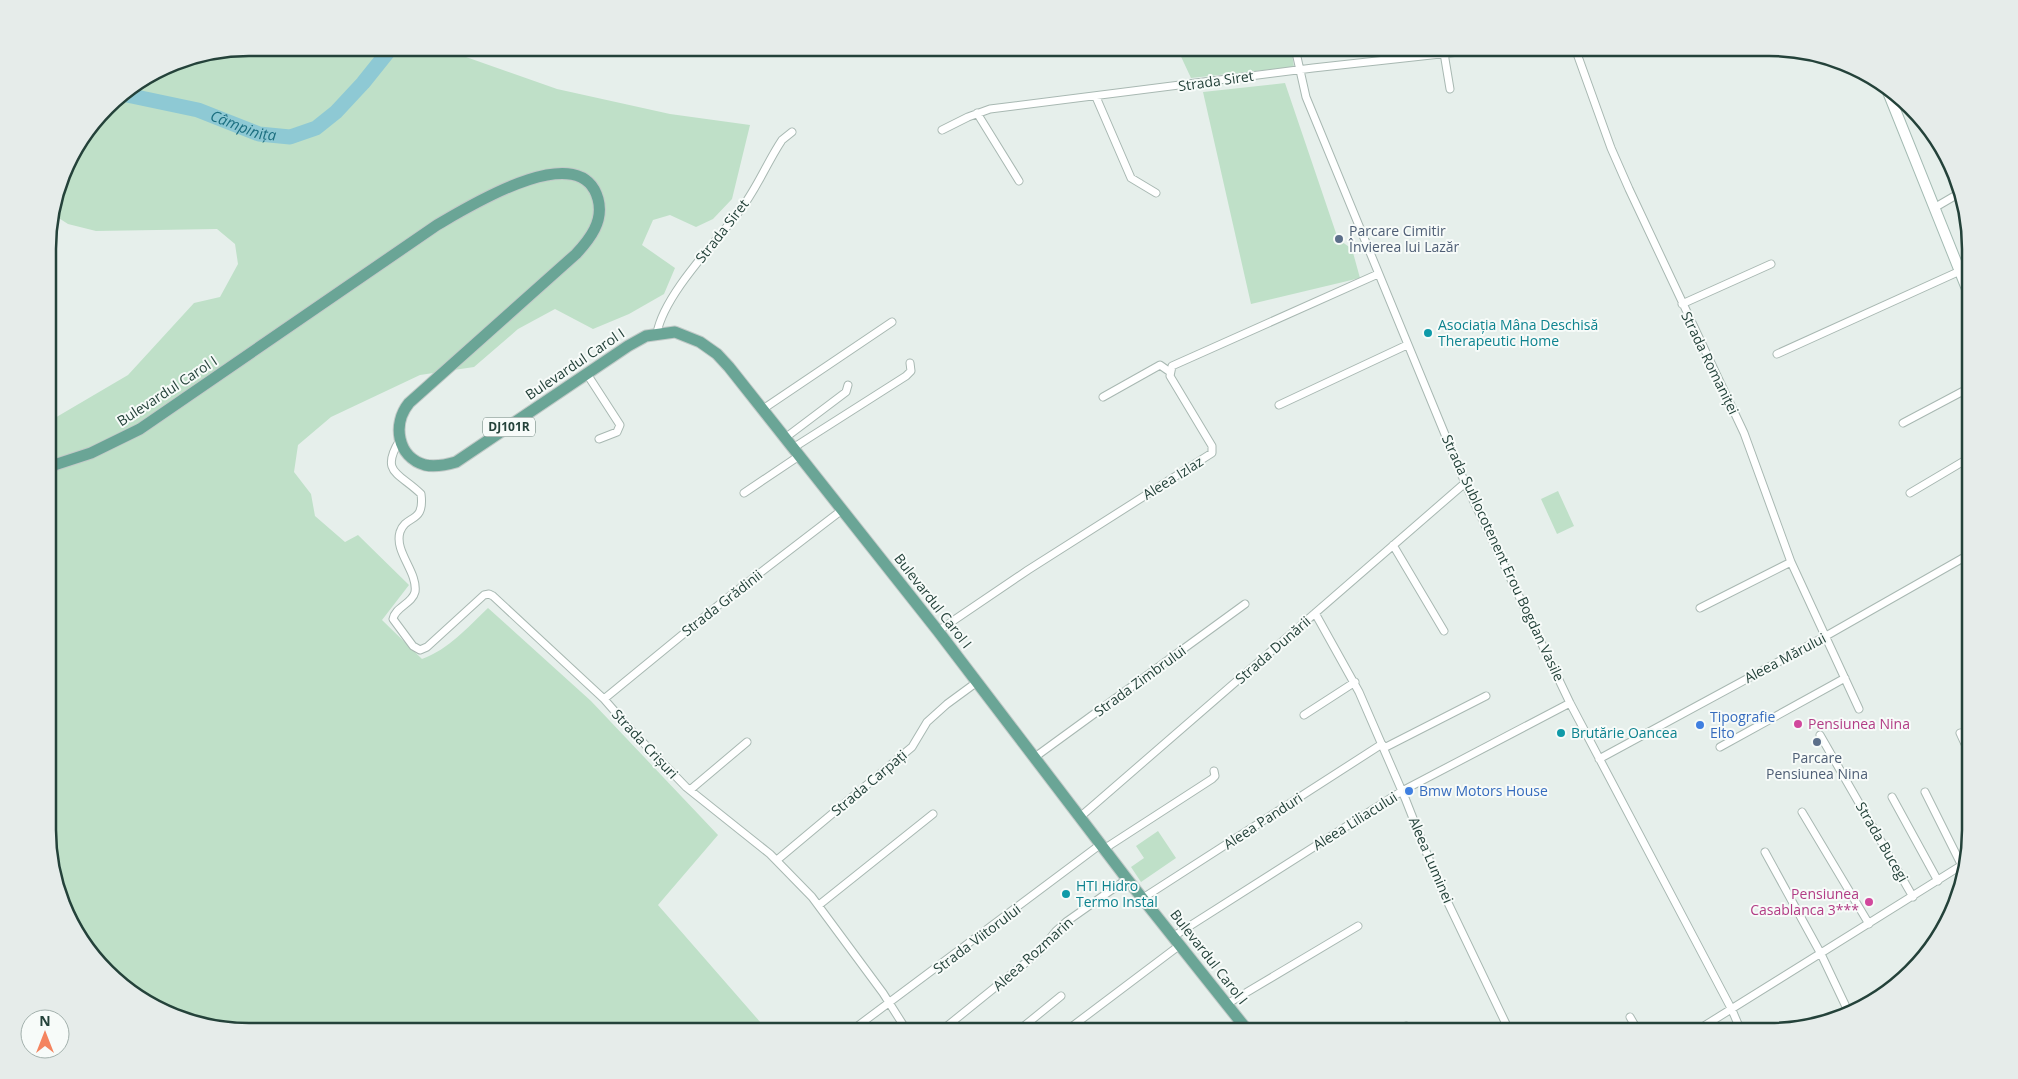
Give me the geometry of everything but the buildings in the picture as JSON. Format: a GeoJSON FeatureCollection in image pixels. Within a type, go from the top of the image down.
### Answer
{"type":"FeatureCollection","features":[{"type":"Feature","properties":{"kind":"main road","name":"Bulevardul Carol I"},"geometry":{"type":"LineString","coordinates":[[56,464],[92,453],[140,428],[437,225],[467,208],[517,184],[547,174],[569,173],[587,181],[596,195],[599,211],[596,226],[586,244],[409,403],[399,418],[398,425],[400,440],[411,457],[426,465],[446,465],[456,462],[638,340],[657,333],[675,332],[708,347],[729,367],[763,409],[938,631],[1127,879],[1242,1023]]}},
{"type":"Feature","properties":{"kind":"street","name":"Strada Sublocotenent Erou Bogdan Vasile"},"geometry":{"type":"LineString","coordinates":[[1296,56],[1306,97],[1465,482],[1570,703],[1738,1023]]}},
{"type":"Feature","properties":{"kind":"street","name":"Strada Siret"},"geometry":{"type":"LineString","coordinates":[[942,130],[977,113],[990,109],[1418,56]]}},
{"type":"Feature","properties":{"kind":"street"},"geometry":{"type":"LineString","coordinates":[[1444,56],[1450,89]]}},
{"type":"Feature","properties":{"kind":"street","name":"Strada Romaniței"},"geometry":{"type":"LineString","coordinates":[[1578,56],[1611,148],[1682,304],[1744,433],[1791,562],[1859,709]]}},
{"type":"Feature","properties":{"kind":"street"},"geometry":{"type":"LineString","coordinates":[[1096,97],[1132,178],[1156,193]]}},
{"type":"Feature","properties":{"kind":"street"},"geometry":{"type":"LineString","coordinates":[[1891,100],[1962,276]]}},
{"type":"Feature","properties":{"kind":"street"},"geometry":{"type":"LineString","coordinates":[[977,113],[1019,181]]}},
{"type":"Feature","properties":{"kind":"street","name":"Strada Siret"},"geometry":{"type":"LineString","coordinates":[[657,333],[662,315],[673,297],[698,261],[742,207],[782,140],[792,132]]}},
{"type":"Feature","properties":{"kind":"street"},"geometry":{"type":"LineString","coordinates":[[1934,208],[1954,196]]}},
{"type":"Feature","properties":{"kind":"street"},"geometry":{"type":"LineString","coordinates":[[1682,304],[1771,264]]}},
{"type":"Feature","properties":{"kind":"street"},"geometry":{"type":"LineString","coordinates":[[1777,354],[1960,271]]}},
{"type":"Feature","properties":{"kind":"street"},"geometry":{"type":"LineString","coordinates":[[1103,398],[1160,364],[1170,372],[1172,366],[1176,363],[1378,274]]}},
{"type":"Feature","properties":{"kind":"street"},"geometry":{"type":"LineString","coordinates":[[763,409],[892,322]]}},
{"type":"Feature","properties":{"kind":"street"},"geometry":{"type":"LineString","coordinates":[[1279,405],[1407,345]]}},
{"type":"Feature","properties":{"kind":"street"},"geometry":{"type":"LineString","coordinates":[[744,493],[796,452],[906,376],[911,371],[910,363]]}},
{"type":"Feature","properties":{"kind":"street","name":"Aleea Izlaz"},"geometry":{"type":"LineString","coordinates":[[938,631],[1037,564],[1212,453],[1212,446],[1173,382],[1170,372]]}},
{"type":"Feature","properties":{"kind":"street"},"geometry":{"type":"LineString","coordinates":[[586,374],[620,425],[617,432],[599,438]]}},
{"type":"Feature","properties":{"kind":"street"},"geometry":{"type":"LineString","coordinates":[[785,438],[846,392],[848,385]]}},
{"type":"Feature","properties":{"kind":"street"},"geometry":{"type":"LineString","coordinates":[[1904,422],[1962,392]]}},
{"type":"Feature","properties":{"kind":"street","name":"Strada Crișuri"},"geometry":{"type":"LineString","coordinates":[[400,440],[393,450],[390,460],[392,468],[421,494],[422,501],[420,513],[404,526],[400,532],[400,543],[414,584],[414,594],[394,614],[393,619],[416,649],[427,647],[484,595],[491,594],[604,699],[632,731],[690,790],[777,860],[819,906],[902,1023]]}},
{"type":"Feature","properties":{"kind":"street"},"geometry":{"type":"LineString","coordinates":[[1910,493],[1962,463]]}},
{"type":"Feature","properties":{"kind":"street","name":"Strada Dunării"},"geometry":{"type":"LineString","coordinates":[[1080,817],[1465,482]]}},
{"type":"Feature","properties":{"kind":"street","name":"Strada Grădinii"},"geometry":{"type":"LineString","coordinates":[[604,699],[681,635],[842,510]]}},
{"type":"Feature","properties":{"kind":"street"},"geometry":{"type":"LineString","coordinates":[[1393,545],[1444,631]]}},
{"type":"Feature","properties":{"kind":"street","name":"Aleea Mărului"},"geometry":{"type":"LineString","coordinates":[[1599,759],[1826,636],[1962,559]]}},
{"type":"Feature","properties":{"kind":"street"},"geometry":{"type":"LineString","coordinates":[[1700,608],[1791,562]]}},
{"type":"Feature","properties":{"kind":"street","name":"Strada Zimbrului"},"geometry":{"type":"LineString","coordinates":[[1035,757],[1245,604]]}},
{"type":"Feature","properties":{"kind":"street","name":"Aleea Luminei"},"geometry":{"type":"LineString","coordinates":[[1315,613],[1355,682],[1438,882],[1506,1023]]}},
{"type":"Feature","properties":{"kind":"street"},"geometry":{"type":"LineString","coordinates":[[1720,748],[1845,678]]}},
{"type":"Feature","properties":{"kind":"street","name":"Strada Carpați"},"geometry":{"type":"LineString","coordinates":[[777,860],[912,746],[927,722],[947,704],[977,682]]}},
{"type":"Feature","properties":{"kind":"street"},"geometry":{"type":"LineString","coordinates":[[1304,715],[1355,682]]}},
{"type":"Feature","properties":{"kind":"street","name":"Aleea Panduri"},"geometry":{"type":"LineString","coordinates":[[1143,898],[1383,746],[1486,696]]}},
{"type":"Feature","properties":{"kind":"street","name":"Aleea Liliacului"},"geometry":{"type":"LineString","coordinates":[[1076,1023],[1177,941],[1402,792],[1570,703]]}},
{"type":"Feature","properties":{"kind":"street"},"geometry":{"type":"LineString","coordinates":[[1960,733],[1962,738]]}},
{"type":"Feature","properties":{"kind":"street","name":"Strada Bucegi"},"geometry":{"type":"LineString","coordinates":[[1820,735],[1913,897]]}},
{"type":"Feature","properties":{"kind":"street"},"geometry":{"type":"LineString","coordinates":[[690,790],[748,742]]}},
{"type":"Feature","properties":{"kind":"street","name":"Strada Viitorului"},"geometry":{"type":"LineString","coordinates":[[863,1023],[1103,846],[1215,776],[1214,771]]}},
{"type":"Feature","properties":{"kind":"street"},"geometry":{"type":"LineString","coordinates":[[1925,792],[1959,860]]}},
{"type":"Feature","properties":{"kind":"street"},"geometry":{"type":"LineString","coordinates":[[1892,797],[1938,881]]}},
{"type":"Feature","properties":{"kind":"street"},"geometry":{"type":"LineString","coordinates":[[1802,812],[1870,924]]}},
{"type":"Feature","properties":{"kind":"street"},"geometry":{"type":"LineString","coordinates":[[819,906],[933,814]]}},
{"type":"Feature","properties":{"kind":"street"},"geometry":{"type":"LineString","coordinates":[[1765,852],[1821,954],[1846,1006]]}},
{"type":"Feature","properties":{"kind":"street","name":"Strada Bucegi"},"geometry":{"type":"LineString","coordinates":[[1710,1023],[1958,869]]}},
{"type":"Feature","properties":{"kind":"street","name":"Aleea Rozmarin"},"geometry":{"type":"LineString","coordinates":[[950,1023],[1040,951],[1066,922],[1127,879]]}},
{"type":"Feature","properties":{"kind":"street"},"geometry":{"type":"LineString","coordinates":[[1227,1004],[1358,926]]}},
{"type":"Feature","properties":{"kind":"street"},"geometry":{"type":"LineString","coordinates":[[1028,1023],[1060,996]]}},
{"type":"Feature","properties":{"kind":"street"},"geometry":{"type":"LineString","coordinates":[[1630,1017],[1633,1023]]}},
{"type":"Feature","properties":{"kind":"green space"},"geometry":{"type":"Polygon","coordinates":[[[250,56],[463,56],[557,89],[670,114],[750,125],[732,199],[713,219],[696,227],[670,215],[653,220],[642,245],[675,268],[664,294],[629,314],[593,329],[555,309],[518,329],[474,367],[420,375],[331,417],[298,445],[294,472],[311,494],[315,516],[345,542],[358,535],[409,585],[382,620],[422,659],[449,644],[488,608],[591,701],[718,835],[658,905],[761,1023],[250,1023],[224,1021],[200,1016],[164,1003],[132,983],[104,957],[76,915],[63,879],[58,855],[56,829],[56,417],[128,375],[194,303],[220,297],[238,264],[235,244],[217,229],[96,231],[68,224],[59,218],[67,187],[82,153],[104,122],[132,96],[164,76],[200,63],[224,58],[250,56]]]}},
{"type":"Feature","properties":{"kind":"green space"},"geometry":{"type":"Polygon","coordinates":[[[1181,56],[1292,56],[1294,67],[1191,78],[1181,56]]]}},
{"type":"Feature","properties":{"kind":"green space"},"geometry":{"type":"Polygon","coordinates":[[[1285,83],[1338,239],[1352,249],[1360,278],[1251,304],[1203,92],[1285,83]]]}},
{"type":"Feature","properties":{"kind":"green space"},"geometry":{"type":"Polygon","coordinates":[[[1558,491],[1574,526],[1557,534],[1541,499],[1558,491]]]}},
{"type":"Feature","properties":{"kind":"green space"},"geometry":{"type":"Polygon","coordinates":[[[1158,831],[1176,858],[1141,882],[1131,867],[1144,858],[1136,846],[1158,831]]]}},
{"type":"Feature","properties":{"kind":"waterway","name":"Câmpinița"},"geometry":{"type":"LineString","coordinates":[[132,96],[198,110],[259,134],[290,137],[316,128],[336,112],[385,56]]}},
{"type":"Feature","properties":{"kind":"place","name":"Parcare Cimitir Învierea lui Lazăr"},"geometry":{"type":"Point","coordinates":[1339,239]}},
{"type":"Feature","properties":{"kind":"place","name":"Asociația Mâna Deschisă Therapeutic Home"},"geometry":{"type":"Point","coordinates":[1428,333]}},
{"type":"Feature","properties":{"kind":"place","name":"Pensiunea Nina"},"geometry":{"type":"Point","coordinates":[1798,724]}},
{"type":"Feature","properties":{"kind":"place","name":"Tipografie Elto"},"geometry":{"type":"Point","coordinates":[1700,725]}},
{"type":"Feature","properties":{"kind":"place","name":"Brutărie Oancea"},"geometry":{"type":"Point","coordinates":[1561,733]}},
{"type":"Feature","properties":{"kind":"place","name":"Parcare Pensiunea Nina"},"geometry":{"type":"Point","coordinates":[1817,742]}},
{"type":"Feature","properties":{"kind":"place","name":"Bmw Motors House"},"geometry":{"type":"Point","coordinates":[1409,791]}},
{"type":"Feature","properties":{"kind":"place","name":"HTI Hidro Termo Instal"},"geometry":{"type":"Point","coordinates":[1066,894]}},
{"type":"Feature","properties":{"kind":"place","name":"Pensiunea Casablanca 3***"},"geometry":{"type":"Point","coordinates":[1869,902]}}]}
